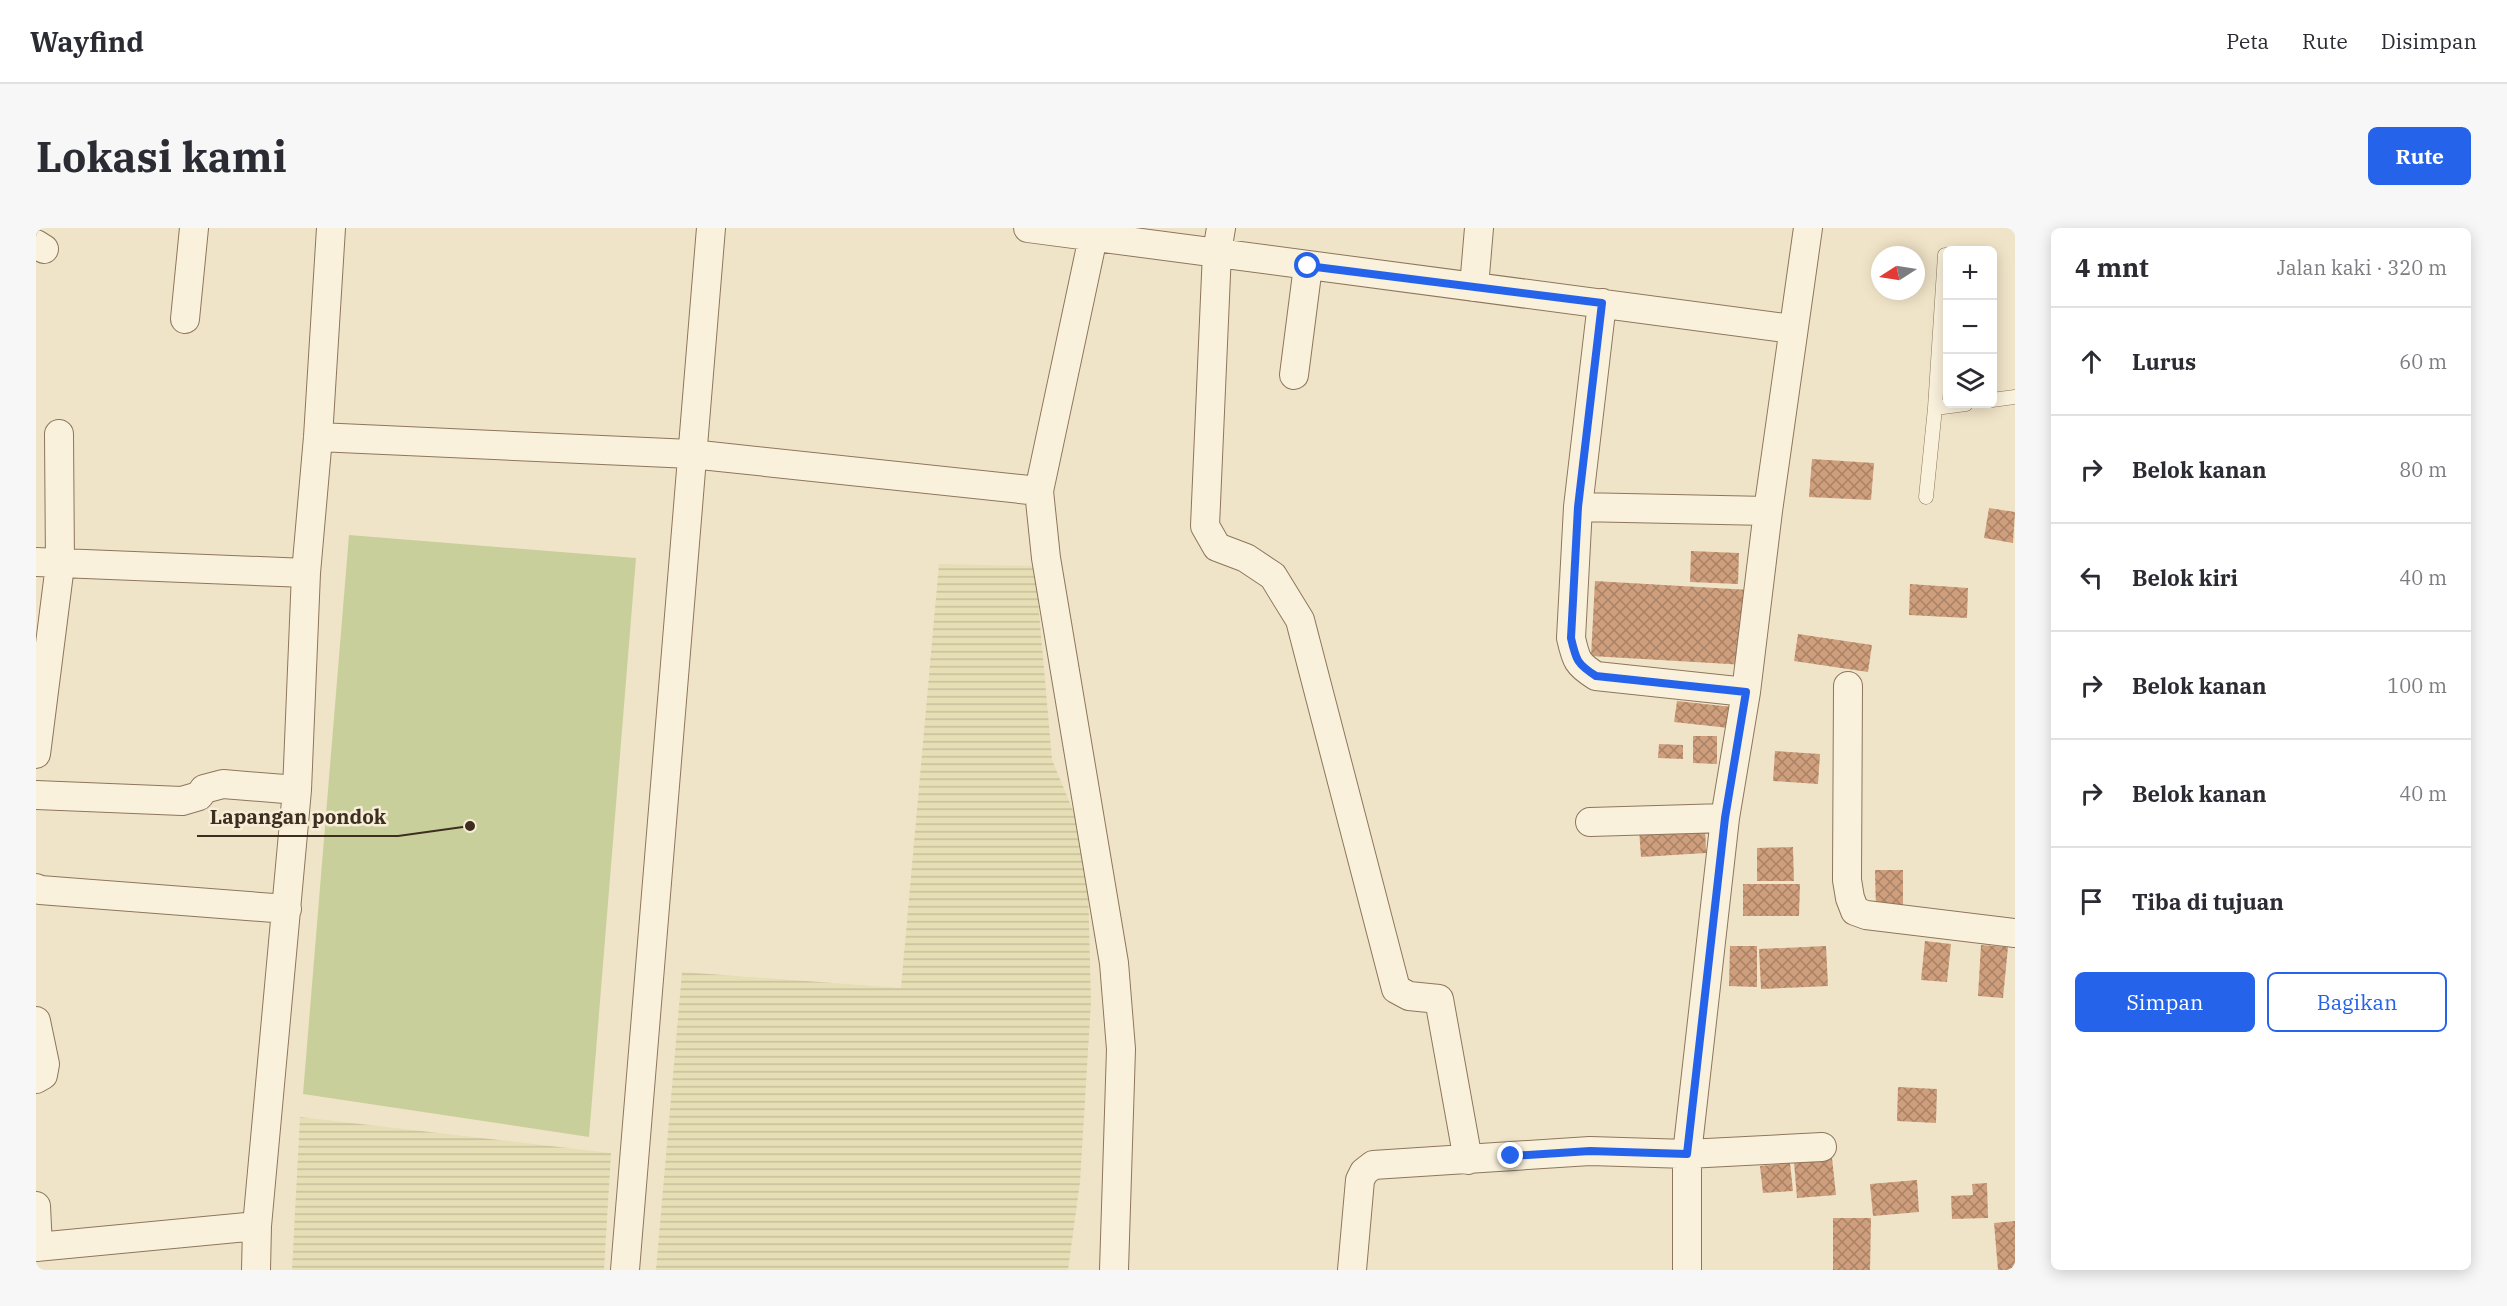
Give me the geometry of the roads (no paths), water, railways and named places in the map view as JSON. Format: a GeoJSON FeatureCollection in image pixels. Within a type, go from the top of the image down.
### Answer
{"type":"FeatureCollection","features":[{"type":"Feature","properties":{"kind":"street"},"geometry":{"type":"LineString","coordinates":[[185,319],[194,228]]}},
{"type":"Feature","properties":{"kind":"street"},"geometry":{"type":"LineString","coordinates":[[256,1270],[257,1226],[297,790],[306,573],[318,437],[331,228]]}},
{"type":"Feature","properties":{"kind":"street"},"geometry":{"type":"LineString","coordinates":[[625,1270],[711,228]]}},
{"type":"Feature","properties":{"kind":"street"},"geometry":{"type":"LineString","coordinates":[[1028,228],[1078,233],[1219,240],[1308,266],[1793,329]]}},
{"type":"Feature","properties":{"kind":"street"},"geometry":{"type":"LineString","coordinates":[[1474,287],[1479,228]]}},
{"type":"Feature","properties":{"kind":"street"},"geometry":{"type":"LineString","coordinates":[[1687,1270],[1687,1154],[1725,818],[1746,692],[1768,511],[1808,228]]}},
{"type":"Feature","properties":{"kind":"street"},"geometry":{"type":"LineString","coordinates":[[1078,233],[1039,491],[1046,558],[1114,963],[1121,1049],[1114,1270]]}},
{"type":"Feature","properties":{"kind":"street"},"geometry":{"type":"LineString","coordinates":[[1219,240],[1205,526],[1217,547],[1246,558],[1273,576],[1300,620],[1396,989],[1409,996],[1438,999],[1468,1160]]}},
{"type":"Feature","properties":{"kind":"street"},"geometry":{"type":"LineString","coordinates":[[1294,375],[1308,266]]}},
{"type":"Feature","properties":{"kind":"street"},"geometry":{"type":"LineString","coordinates":[[1602,303],[1578,507],[1571,638],[1575,657],[1580,666],[1596,676],[1746,692]]}},
{"type":"Feature","properties":{"kind":"street"},"geometry":{"type":"LineString","coordinates":[[36,754],[59,434]]}},
{"type":"Feature","properties":{"kind":"street"},"geometry":{"type":"LineString","coordinates":[[318,437],[691,454],[1039,491]]}},
{"type":"Feature","properties":{"kind":"street"},"geometry":{"type":"LineString","coordinates":[[1578,507],[1768,511]]}},
{"type":"Feature","properties":{"kind":"street"},"geometry":{"type":"LineString","coordinates":[[48,564],[306,573]]}},
{"type":"Feature","properties":{"kind":"street"},"geometry":{"type":"LineString","coordinates":[[1848,686],[1847,880],[1855,911],[1866,915],[2015,933]]}},
{"type":"Feature","properties":{"kind":"street"},"geometry":{"type":"LineString","coordinates":[[36,795],[182,801],[199,796],[204,789],[223,784],[297,790]]}},
{"type":"Feature","properties":{"kind":"street"},"geometry":{"type":"LineString","coordinates":[[1590,822],[1725,818]]}},
{"type":"Feature","properties":{"kind":"street"},"geometry":{"type":"LineString","coordinates":[[36,888],[287,909]]}},
{"type":"Feature","properties":{"kind":"street"},"geometry":{"type":"LineString","coordinates":[[36,1021],[45,1071],[36,1079]]}},
{"type":"Feature","properties":{"kind":"street"},"geometry":{"type":"LineString","coordinates":[[1352,1270],[1360,1180],[1364,1172],[1373,1165],[1590,1151],[1687,1154],[1822,1147]]}},
{"type":"Feature","properties":{"kind":"street"},"geometry":{"type":"LineString","coordinates":[[36,1206],[37,1247],[257,1226]]}},
{"type":"Feature","properties":{"kind":"lane"},"geometry":{"type":"LineString","coordinates":[[1926,497],[1935,408],[1943,286]]}},
{"type":"Feature","properties":{"kind":"lane"},"geometry":{"type":"LineString","coordinates":[[1997,399],[2015,397]]}},
{"type":"Feature","properties":{"kind":"lane"},"geometry":{"type":"LineString","coordinates":[[1935,408],[1943,407]]}},
{"type":"Feature","properties":{"kind":"place","name":"Lapangan pondok"},"geometry":{"type":"Point","coordinates":[470,826]}}]}
